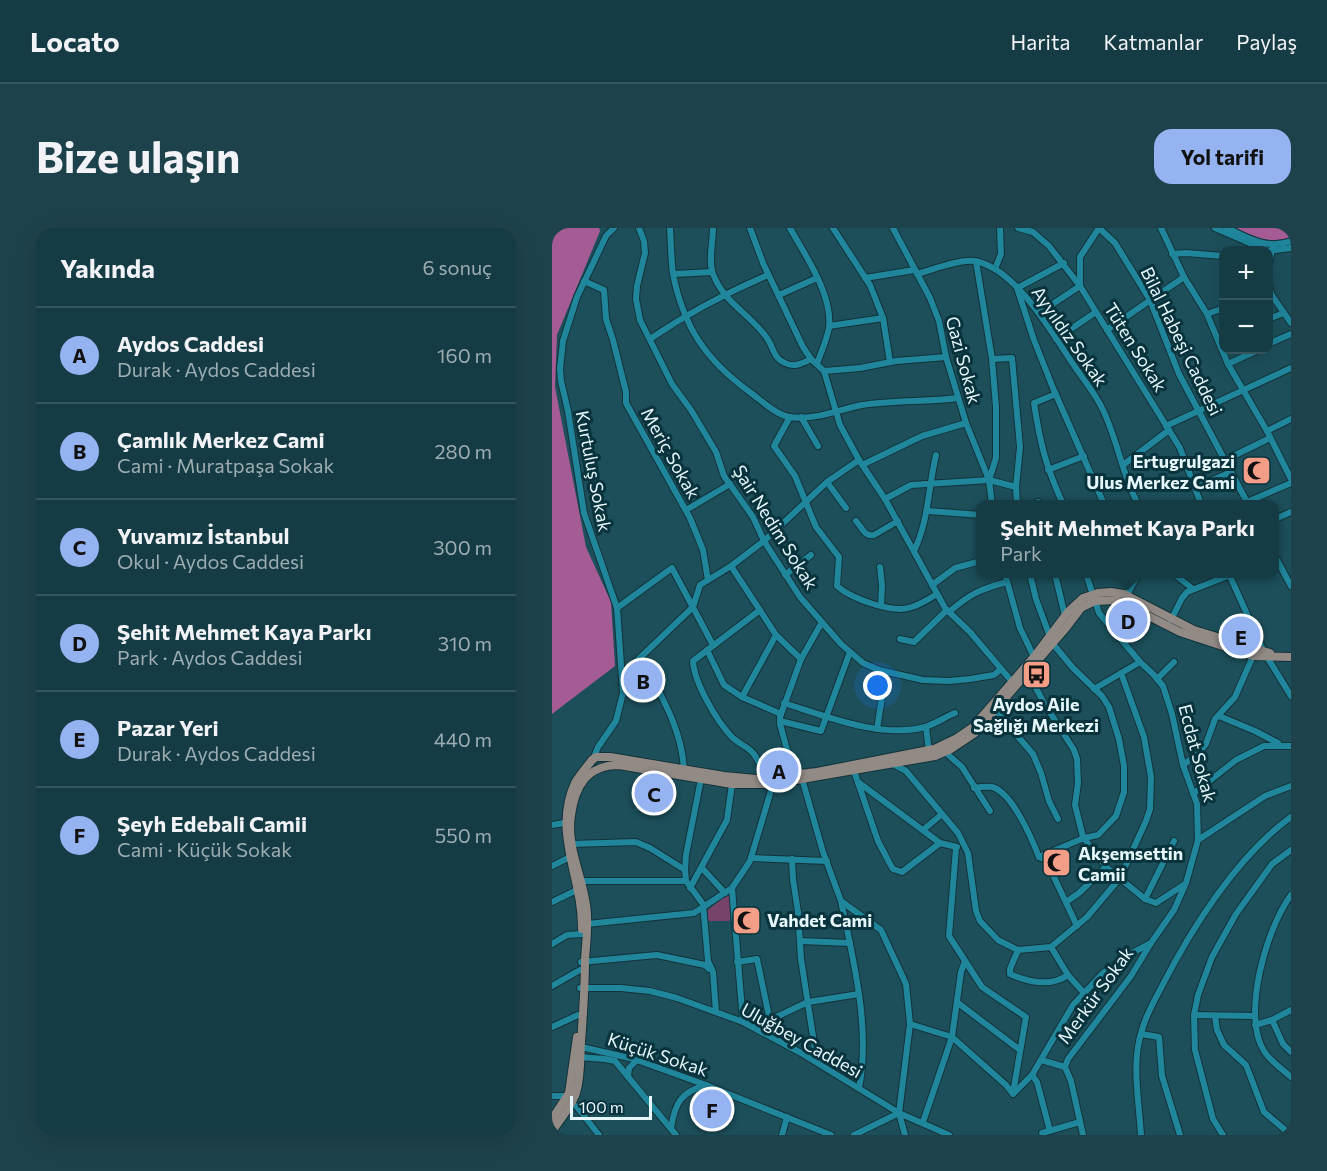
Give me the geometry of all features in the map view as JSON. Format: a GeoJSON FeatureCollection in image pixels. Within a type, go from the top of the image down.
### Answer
{"type":"FeatureCollection","features":[{"type":"Feature","properties":{"kind":"main road"},"geometry":{"type":"LineString","coordinates":[[799,776],[854,771],[924,759],[945,752],[969,738],[995,710],[1034,657],[1081,608],[1093,598],[1111,592],[1126,596],[1194,630],[1266,655]]}},
{"type":"Feature","properties":{"kind":"main road"},"geometry":{"type":"LineString","coordinates":[[595,758],[633,760],[702,780],[732,784],[799,776],[929,751],[946,745],[969,730],[1014,684],[1028,673],[1052,640],[1065,616],[1083,597],[1117,600],[1180,632],[1253,656],[1291,655]]}},
{"type":"Feature","properties":{"kind":"main road"},"geometry":{"type":"LineString","coordinates":[[595,758],[594,767],[624,766],[769,781]]}},
{"type":"Feature","properties":{"kind":"main road"},"geometry":{"type":"LineString","coordinates":[[578,1046],[582,988],[580,886],[568,858],[564,841],[564,823],[574,784],[595,758]]}},
{"type":"Feature","properties":{"kind":"main road"},"geometry":{"type":"LineString","coordinates":[[582,965],[587,924],[586,906],[571,844],[570,819],[578,791],[586,776],[600,767]]}},
{"type":"Feature","properties":{"kind":"main road"},"geometry":{"type":"LineString","coordinates":[[553,1133],[569,1100],[578,1057],[578,1015],[582,988]]}},
{"type":"Feature","properties":{"kind":"main road"},"geometry":{"type":"LineString","coordinates":[[552,1119],[569,1100]]}},
{"type":"Feature","properties":{"kind":"street","name":"Kurtuluş Sokak"},"geometry":{"type":"LineString","coordinates":[[595,758],[598,747],[616,721],[623,693],[617,608],[584,513],[561,381],[563,341],[577,297],[606,236],[614,228]]}},
{"type":"Feature","properties":{"kind":"street","name":"Şair Nedim Sokak"},"geometry":{"type":"LineString","coordinates":[[639,228],[644,241],[645,253],[637,286],[637,310],[650,339],[672,384],[691,410],[716,452],[724,476],[753,517],[764,542],[785,575],[822,622],[841,644],[863,663],[886,672],[923,680],[950,681],[994,675],[1001,669]]}},
{"type":"Feature","properties":{"kind":"street"},"geometry":{"type":"LineString","coordinates":[[670,228],[674,274],[686,314],[697,340],[718,367],[770,407],[790,417],[801,417],[835,413],[861,406],[958,398]]}},
{"type":"Feature","properties":{"kind":"street"},"geometry":{"type":"LineString","coordinates":[[713,228],[712,272],[723,294],[758,327],[768,340],[776,358],[793,365],[811,359]]}},
{"type":"Feature","properties":{"kind":"street"},"geometry":{"type":"LineString","coordinates":[[751,228],[768,274],[803,347],[811,359],[818,363],[824,371],[835,413],[860,463],[885,499],[948,611],[970,632],[1014,684]]}},
{"type":"Feature","properties":{"kind":"street"},"geometry":{"type":"LineString","coordinates":[[790,228],[817,278],[829,315],[829,326],[818,363]]}},
{"type":"Feature","properties":{"kind":"street"},"geometry":{"type":"LineString","coordinates":[[833,228],[865,278],[883,318],[890,362]]}},
{"type":"Feature","properties":{"kind":"street","name":"Gazi Sokak"},"geometry":{"type":"LineString","coordinates":[[893,228],[930,298],[939,321],[946,357],[958,398],[989,480],[992,500]]}},
{"type":"Feature","properties":{"kind":"street"},"geometry":{"type":"LineString","coordinates":[[995,269],[1001,254],[1000,228]]}},
{"type":"Feature","properties":{"kind":"street","name":"Tüten Sokak"},"geometry":{"type":"LineString","coordinates":[[1018,228],[1033,232],[1049,246],[1080,286],[1180,448],[1200,500]]}},
{"type":"Feature","properties":{"kind":"street"},"geometry":{"type":"LineString","coordinates":[[1040,313],[1080,286],[1080,257],[1099,228]]}},
{"type":"Feature","properties":{"kind":"street","name":"Bilal Habeşi Caddesi"},"geometry":{"type":"LineString","coordinates":[[1099,228],[1115,243],[1150,300],[1179,374],[1246,500]]}},
{"type":"Feature","properties":{"kind":"street"},"geometry":{"type":"LineString","coordinates":[[1161,228],[1184,277],[1219,336]]}},
{"type":"Feature","properties":{"kind":"street"},"geometry":{"type":"LineString","coordinates":[[1215,228],[1260,246]]}},
{"type":"Feature","properties":{"kind":"street"},"geometry":{"type":"LineString","coordinates":[[1227,228],[1262,246]]}},
{"type":"Feature","properties":{"kind":"street"},"geometry":{"type":"LineString","coordinates":[[1273,249],[1291,241]]}},
{"type":"Feature","properties":{"kind":"street"},"geometry":{"type":"LineString","coordinates":[[1273,250],[1291,248]]}},
{"type":"Feature","properties":{"kind":"street"},"geometry":{"type":"LineString","coordinates":[[1172,254],[1219,256]]}},
{"type":"Feature","properties":{"kind":"street"},"geometry":{"type":"LineString","coordinates":[[865,278],[916,272],[967,260],[976,261],[992,359],[996,459],[989,480]]}},
{"type":"Feature","properties":{"kind":"street","name":"Ayyıldız Sokak"},"geometry":{"type":"LineString","coordinates":[[976,261],[995,269],[1040,313],[1103,409],[1128,484],[1136,500]]}},
{"type":"Feature","properties":{"kind":"street"},"geometry":{"type":"LineString","coordinates":[[1064,263],[1017,288],[1034,340],[1102,500]]}},
{"type":"Feature","properties":{"kind":"street"},"geometry":{"type":"LineString","coordinates":[[674,274],[712,272]]}},
{"type":"Feature","properties":{"kind":"street"},"geometry":{"type":"LineString","coordinates":[[650,339],[686,314],[768,274]]}},
{"type":"Feature","properties":{"kind":"street"},"geometry":{"type":"LineString","coordinates":[[1107,330],[1184,277]]}},
{"type":"Feature","properties":{"kind":"street"},"geometry":{"type":"LineString","coordinates":[[779,296],[817,278]]}},
{"type":"Feature","properties":{"kind":"street","name":"Meriç Sokak"},"geometry":{"type":"LineString","coordinates":[[584,281],[604,290],[606,319],[626,392],[626,403],[686,510],[703,550],[708,580]]}},
{"type":"Feature","properties":{"kind":"street"},"geometry":{"type":"LineString","coordinates":[[1273,298],[1291,323]]}},
{"type":"Feature","properties":{"kind":"street"},"geometry":{"type":"LineString","coordinates":[[1207,314],[1219,310]]}},
{"type":"Feature","properties":{"kind":"street"},"geometry":{"type":"LineString","coordinates":[[1056,339],[1096,312]]}},
{"type":"Feature","properties":{"kind":"street"},"geometry":{"type":"LineString","coordinates":[[1273,317],[1284,313]]}},
{"type":"Feature","properties":{"kind":"street"},"geometry":{"type":"LineString","coordinates":[[829,326],[883,318]]}},
{"type":"Feature","properties":{"kind":"street"},"geometry":{"type":"LineString","coordinates":[[1273,342],[1291,334]]}},
{"type":"Feature","properties":{"kind":"street"},"geometry":{"type":"LineString","coordinates":[[1225,354],[1242,390],[1288,467],[1291,481],[1254,500]]}},
{"type":"Feature","properties":{"kind":"street"},"geometry":{"type":"LineString","coordinates":[[1228,363],[1249,354]]}},
{"type":"Feature","properties":{"kind":"street"},"geometry":{"type":"LineString","coordinates":[[824,371],[946,357]]}},
{"type":"Feature","properties":{"kind":"street"},"geometry":{"type":"LineString","coordinates":[[992,359],[1012,358],[1020,447],[1017,500]]}},
{"type":"Feature","properties":{"kind":"street"},"geometry":{"type":"LineString","coordinates":[[1123,465],[1168,428],[1198,410],[1291,368]]}},
{"type":"Feature","properties":{"kind":"street"},"geometry":{"type":"LineString","coordinates":[[1056,394],[1034,403],[1043,453],[1062,500]]}},
{"type":"Feature","properties":{"kind":"street"},"geometry":{"type":"LineString","coordinates":[[790,417],[774,446],[791,468],[807,501],[816,527],[839,557],[837,586],[846,593],[881,606],[910,608],[938,594]]}},
{"type":"Feature","properties":{"kind":"street"},"geometry":{"type":"LineString","coordinates":[[801,417],[818,446]]}},
{"type":"Feature","properties":{"kind":"street"},"geometry":{"type":"LineString","coordinates":[[1267,431],[1291,418]]}},
{"type":"Feature","properties":{"kind":"street"},"geometry":{"type":"LineString","coordinates":[[622,675],[693,607],[700,585],[764,542],[827,482],[860,463],[922,436],[966,423]]}},
{"type":"Feature","properties":{"kind":"street"},"geometry":{"type":"LineString","coordinates":[[1225,460],[1270,438]]}},
{"type":"Feature","properties":{"kind":"street"},"geometry":{"type":"LineString","coordinates":[[914,551],[922,534],[928,511],[929,484],[936,455]]}},
{"type":"Feature","properties":{"kind":"street"},"geometry":{"type":"LineString","coordinates":[[1048,470],[1084,456]]}},
{"type":"Feature","properties":{"kind":"street"},"geometry":{"type":"LineString","coordinates":[[1196,488],[1231,472]]}},
{"type":"Feature","properties":{"kind":"street"},"geometry":{"type":"LineString","coordinates":[[885,499],[911,485],[989,480],[1016,486]]}},
{"type":"Feature","properties":{"kind":"street"},"geometry":{"type":"LineString","coordinates":[[827,482],[846,508]]}},
{"type":"Feature","properties":{"kind":"street"},"geometry":{"type":"LineString","coordinates":[[686,510],[730,484]]}},
{"type":"Feature","properties":{"kind":"street"},"geometry":{"type":"LineString","coordinates":[[928,511],[976,515]]}},
{"type":"Feature","properties":{"kind":"street"},"geometry":{"type":"LineString","coordinates":[[856,521],[866,534],[871,536],[898,521]]}},
{"type":"Feature","properties":{"kind":"street"},"geometry":{"type":"LineString","coordinates":[[785,575],[811,555]]}},
{"type":"Feature","properties":{"kind":"street"},"geometry":{"type":"LineString","coordinates":[[932,585],[955,568],[976,562]]}},
{"type":"Feature","properties":{"kind":"street"},"geometry":{"type":"LineString","coordinates":[[1279,564],[1291,586]]}},
{"type":"Feature","properties":{"kind":"street"},"geometry":{"type":"LineString","coordinates":[[731,566],[776,635],[801,659]]}},
{"type":"Feature","properties":{"kind":"street"},"geometry":{"type":"LineString","coordinates":[[880,567],[881,606]]}},
{"type":"Feature","properties":{"kind":"street"},"geometry":{"type":"LineString","coordinates":[[617,608],[672,568],[713,645]]}},
{"type":"Feature","properties":{"kind":"street"},"geometry":{"type":"LineString","coordinates":[[1006,578],[1020,628],[1034,657]]}},
{"type":"Feature","properties":{"kind":"street"},"geometry":{"type":"LineString","coordinates":[[1031,578],[1036,599],[1052,640],[1109,707],[1119,739],[1124,766],[1125,792],[1120,809],[1112,822],[1098,835],[1084,838],[1039,857]]}},
{"type":"Feature","properties":{"kind":"street"},"geometry":{"type":"LineString","coordinates":[[1055,578],[1065,616]]}},
{"type":"Feature","properties":{"kind":"street","name":"Ecdat Sokak"},"geometry":{"type":"LineString","coordinates":[[1013,1094],[1032,1075],[1073,1005],[1102,973],[1151,943],[1174,910],[1186,883],[1198,840],[1197,804],[1183,765],[1163,686],[1099,613],[1087,578]]}},
{"type":"Feature","properties":{"kind":"street"},"geometry":{"type":"LineString","coordinates":[[1132,578],[1133,583]]}},
{"type":"Feature","properties":{"kind":"street"},"geometry":{"type":"LineString","coordinates":[[1126,596],[1136,578]]}},
{"type":"Feature","properties":{"kind":"street"},"geometry":{"type":"LineString","coordinates":[[1180,578],[1193,589]]}},
{"type":"Feature","properties":{"kind":"street"},"geometry":{"type":"LineString","coordinates":[[1171,620],[1182,598],[1193,589],[1220,578]]}},
{"type":"Feature","properties":{"kind":"street"},"geometry":{"type":"LineString","coordinates":[[1232,578],[1266,655],[1291,696]]}},
{"type":"Feature","properties":{"kind":"street"},"geometry":{"type":"LineString","coordinates":[[900,639],[914,642],[970,594],[1007,582]]}},
{"type":"Feature","properties":{"kind":"street"},"geometry":{"type":"LineString","coordinates":[[587,924],[694,913],[732,888],[751,858],[769,781],[753,752],[731,737],[704,693],[693,669],[693,661],[760,610]]}},
{"type":"Feature","properties":{"kind":"street"},"geometry":{"type":"LineString","coordinates":[[822,622],[801,659],[780,718],[841,901],[850,943],[859,994],[864,1065],[859,1088]]}},
{"type":"Feature","properties":{"kind":"street"},"geometry":{"type":"LineString","coordinates":[[742,697],[776,635]]}},
{"type":"Feature","properties":{"kind":"street"},"geometry":{"type":"LineString","coordinates":[[707,650],[724,685],[780,718],[821,731],[850,652]]}},
{"type":"Feature","properties":{"kind":"street"},"geometry":{"type":"LineString","coordinates":[[1183,765],[1198,754],[1206,744],[1215,719],[1235,697],[1253,656]]}},
{"type":"Feature","properties":{"kind":"street"},"geometry":{"type":"LineString","coordinates":[[641,657],[671,716],[680,741],[684,773]]}},
{"type":"Feature","properties":{"kind":"street"},"geometry":{"type":"LineString","coordinates":[[1094,689],[1140,662]]}},
{"type":"Feature","properties":{"kind":"street"},"geometry":{"type":"LineString","coordinates":[[1157,679],[1174,662]]}},
{"type":"Feature","properties":{"kind":"street"},"geometry":{"type":"LineString","coordinates":[[876,729],[886,672]]}},
{"type":"Feature","properties":{"kind":"street"},"geometry":{"type":"LineString","coordinates":[[1028,673],[1074,750],[1077,759],[1078,783],[1075,813],[1084,838],[1106,867],[1145,899],[1156,903],[1186,883]]}},
{"type":"Feature","properties":{"kind":"street"},"geometry":{"type":"LineString","coordinates":[[893,764],[906,771],[958,833],[965,845],[970,864],[976,911],[980,921],[998,939],[1018,950],[1051,947],[1077,926],[1120,878],[1146,821],[1151,795],[1151,777],[1144,737],[1121,674]]}},
{"type":"Feature","properties":{"kind":"street"},"geometry":{"type":"LineString","coordinates":[[784,703],[826,716],[891,731],[926,727],[955,713]]}},
{"type":"Feature","properties":{"kind":"street"},"geometry":{"type":"LineString","coordinates":[[995,710],[1033,754],[1049,801],[1058,819]]}},
{"type":"Feature","properties":{"kind":"street"},"geometry":{"type":"LineString","coordinates":[[1219,716],[1255,731],[1280,745]]}},
{"type":"Feature","properties":{"kind":"street"},"geometry":{"type":"LineString","coordinates":[[926,727],[929,751]]}},
{"type":"Feature","properties":{"kind":"street"},"geometry":{"type":"LineString","coordinates":[[1193,794],[1236,760],[1264,746],[1291,746]]}},
{"type":"Feature","properties":{"kind":"street"},"geometry":{"type":"LineString","coordinates":[[945,752],[962,767],[990,811]]}},
{"type":"Feature","properties":{"kind":"street"},"geometry":{"type":"LineString","coordinates":[[854,771],[878,841],[893,869],[902,872],[940,843]]}},
{"type":"Feature","properties":{"kind":"street"},"geometry":{"type":"LineString","coordinates":[[702,780],[686,855],[685,870],[690,888],[703,904],[708,961],[712,972],[716,1012]]}},
{"type":"Feature","properties":{"kind":"street"},"geometry":{"type":"LineString","coordinates":[[858,782],[940,843],[956,848],[965,845]]}},
{"type":"Feature","properties":{"kind":"street"},"geometry":{"type":"LineString","coordinates":[[690,888],[727,820],[732,784]]}},
{"type":"Feature","properties":{"kind":"street"},"geometry":{"type":"LineString","coordinates":[[1198,840],[1265,796],[1291,786]]}},
{"type":"Feature","properties":{"kind":"street"},"geometry":{"type":"LineString","coordinates":[[974,788],[992,787],[1005,796],[1029,833],[1039,857],[1046,860],[1077,926]]}},
{"type":"Feature","properties":{"kind":"street"},"geometry":{"type":"LineString","coordinates":[[923,830],[942,814]]}},
{"type":"Feature","properties":{"kind":"street"},"geometry":{"type":"LineString","coordinates":[[1141,1135],[1137,1057],[1141,1034],[1151,1008],[1183,945],[1231,877],[1273,830],[1291,817]]}},
{"type":"Feature","properties":{"kind":"street"},"geometry":{"type":"LineString","coordinates":[[552,825],[564,823]]}},
{"type":"Feature","properties":{"kind":"street"},"geometry":{"type":"LineString","coordinates":[[1145,899],[1174,841]]}},
{"type":"Feature","properties":{"kind":"street"},"geometry":{"type":"LineString","coordinates":[[571,844],[636,842],[685,870]]}},
{"type":"Feature","properties":{"kind":"street"},"geometry":{"type":"LineString","coordinates":[[956,848],[949,936],[982,987],[1026,1017],[1013,1094]]}},
{"type":"Feature","properties":{"kind":"street"},"geometry":{"type":"LineString","coordinates":[[1223,1135],[1213,1119],[1195,1050],[1194,1016],[1198,994],[1212,957],[1236,914],[1272,864],[1291,850]]}},
{"type":"Feature","properties":{"kind":"street"},"geometry":{"type":"LineString","coordinates":[[552,866],[568,858]]}},
{"type":"Feature","properties":{"kind":"street"},"geometry":{"type":"LineString","coordinates":[[751,858],[827,861]]}},
{"type":"Feature","properties":{"kind":"street"},"geometry":{"type":"LineString","coordinates":[[792,859],[800,941],[817,1062]]}},
{"type":"Feature","properties":{"kind":"street"},"geometry":{"type":"LineString","coordinates":[[1066,902],[1106,867]]}},
{"type":"Feature","properties":{"kind":"street"},"geometry":{"type":"LineString","coordinates":[[702,868],[725,893]]}},
{"type":"Feature","properties":{"kind":"street"},"geometry":{"type":"LineString","coordinates":[[552,902],[580,886],[686,880]]}},
{"type":"Feature","properties":{"kind":"street"},"geometry":{"type":"LineString","coordinates":[[732,888],[743,1022]]}},
{"type":"Feature","properties":{"kind":"street"},"geometry":{"type":"LineString","coordinates":[[1291,895],[1281,909],[1268,944],[1256,990],[1254,1016],[1264,1052],[1291,1077]]}},
{"type":"Feature","properties":{"kind":"street"},"geometry":{"type":"LineString","coordinates":[[841,901],[881,930],[906,984],[910,1024],[899,1113],[905,1135]]}},
{"type":"Feature","properties":{"kind":"street"},"geometry":{"type":"LineString","coordinates":[[552,944],[567,935],[582,934]]}},
{"type":"Feature","properties":{"kind":"street"},"geometry":{"type":"LineString","coordinates":[[800,941],[850,943]]}},
{"type":"Feature","properties":{"kind":"street","name":"Merkür Sokak"},"geometry":{"type":"LineString","coordinates":[[1083,1135],[1071,1081],[1065,1066],[1131,976],[1151,943]]}},
{"type":"Feature","properties":{"kind":"street"},"geometry":{"type":"LineString","coordinates":[[1051,947],[1068,975],[1084,993]]}},
{"type":"Feature","properties":{"kind":"street"},"geometry":{"type":"LineString","coordinates":[[1018,950],[1010,974],[1027,980],[1048,982],[1058,981],[1068,975]]}},
{"type":"Feature","properties":{"kind":"street"},"geometry":{"type":"LineString","coordinates":[[552,986],[582,965],[657,956],[705,965],[712,972]]}},
{"type":"Feature","properties":{"kind":"street"},"geometry":{"type":"LineString","coordinates":[[737,962],[757,959],[771,1021]]}},
{"type":"Feature","properties":{"kind":"street"},"geometry":{"type":"LineString","coordinates":[[923,1122],[952,1037],[964,961]]}},
{"type":"Feature","properties":{"kind":"street","name":"Uluğbey Caddesi"},"geometry":{"type":"LineString","coordinates":[[582,988],[650,991],[678,998],[743,1022],[817,1062],[899,1113],[949,1135]]}},
{"type":"Feature","properties":{"kind":"street"},"geometry":{"type":"LineString","coordinates":[[755,1027],[808,1002],[859,994]]}},
{"type":"Feature","properties":{"kind":"street"},"geometry":{"type":"LineString","coordinates":[[958,1003],[1020,1050]]}},
{"type":"Feature","properties":{"kind":"street"},"geometry":{"type":"LineString","coordinates":[[1255,1025],[1272,1020],[1291,1010]]}},
{"type":"Feature","properties":{"kind":"street"},"geometry":{"type":"LineString","coordinates":[[552,1027],[578,1015]]}},
{"type":"Feature","properties":{"kind":"street"},"geometry":{"type":"LineString","coordinates":[[1194,1016],[1254,1016]]}},
{"type":"Feature","properties":{"kind":"street"},"geometry":{"type":"LineString","coordinates":[[1215,1016],[1217,1030],[1224,1045],[1246,1065],[1264,1112],[1291,1135]]}},
{"type":"Feature","properties":{"kind":"street"},"geometry":{"type":"LineString","coordinates":[[1272,1020],[1283,1044],[1291,1052]]}},
{"type":"Feature","properties":{"kind":"street"},"geometry":{"type":"LineString","coordinates":[[910,1024],[952,1037],[1013,1094]]}},
{"type":"Feature","properties":{"kind":"street"},"geometry":{"type":"LineString","coordinates":[[1141,1034],[1159,1037],[1162,1076],[1180,1135]]}},
{"type":"Feature","properties":{"kind":"street","name":"Küçük Sokak"},"geometry":{"type":"LineString","coordinates":[[578,1046],[637,1060],[831,1135]]}},
{"type":"Feature","properties":{"kind":"street"},"geometry":{"type":"LineString","coordinates":[[578,1057],[612,1060],[676,1135]]}},
{"type":"Feature","properties":{"kind":"street"},"geometry":{"type":"LineString","coordinates":[[628,1077],[629,1068],[637,1060]]}},
{"type":"Feature","properties":{"kind":"street"},"geometry":{"type":"LineString","coordinates":[[1041,1060],[1065,1066]]}},
{"type":"Feature","properties":{"kind":"street"},"geometry":{"type":"LineString","coordinates":[[1032,1075],[1037,1082],[1050,1131]]}},
{"type":"Feature","properties":{"kind":"street"},"geometry":{"type":"LineString","coordinates":[[671,1128],[674,1112],[680,1099],[694,1089],[706,1085]]}},
{"type":"Feature","properties":{"kind":"street"},"geometry":{"type":"LineString","coordinates":[[552,1096],[569,1100],[598,1135]]}},
{"type":"Feature","properties":{"kind":"street"},"geometry":{"type":"LineString","coordinates":[[854,1135],[899,1113]]}},
{"type":"Feature","properties":{"kind":"street"},"geometry":{"type":"LineString","coordinates":[[782,1135],[787,1117]]}},
{"type":"Feature","properties":{"kind":"street"},"geometry":{"type":"LineString","coordinates":[[1042,1133],[1080,1122]]}},
{"type":"Feature","properties":{"kind":"shaded area"},"geometry":{"type":"Polygon","coordinates":[[[552,228],[599,228],[600,231],[557,335],[555,387],[586,547],[611,602],[615,666],[552,714],[552,228]]]}},
{"type":"Feature","properties":{"kind":"shaded area"},"geometry":{"type":"Polygon","coordinates":[[[1236,228],[1291,228],[1291,237],[1269,240],[1236,228]]]}},
{"type":"Feature","properties":{"kind":"shaded area"},"geometry":{"type":"Polygon","coordinates":[[[647,772],[672,776],[664,810],[634,811],[647,772]]]}},
{"type":"Feature","properties":{"kind":"shaded area"},"geometry":{"type":"Polygon","coordinates":[[[725,896],[730,896],[730,921],[707,921],[708,910],[725,896]]]}},
{"type":"Feature","properties":{"kind":"place","name":"Ertugrulgazi Ulus Merkez Cami"},"geometry":{"type":"Point","coordinates":[1256,471]}},
{"type":"Feature","properties":{"kind":"place","name":"Şehit Mehmet Kaya Parkı"},"geometry":{"type":"Point","coordinates":[1128,620]}},
{"type":"Feature","properties":{"kind":"place","name":"Pazar Yeri"},"geometry":{"type":"Point","coordinates":[1241,636]}},
{"type":"Feature","properties":{"kind":"place","name":"Aydos Aile Sağlığı Merkezi"},"geometry":{"type":"Point","coordinates":[1036,675]}},
{"type":"Feature","properties":{"kind":"place","name":"Çamlık Merkez Cami"},"geometry":{"type":"Point","coordinates":[643,680]}},
{"type":"Feature","properties":{"kind":"place","name":"Aydos Caddesi"},"geometry":{"type":"Point","coordinates":[779,770]}},
{"type":"Feature","properties":{"kind":"place","name":"Yuvamız İstanbul"},"geometry":{"type":"Point","coordinates":[654,793]}},
{"type":"Feature","properties":{"kind":"place","name":"Akşemsettin Camii"},"geometry":{"type":"Point","coordinates":[1057,863]}},
{"type":"Feature","properties":{"kind":"place","name":"Vahdet Cami"},"geometry":{"type":"Point","coordinates":[746,920]}},
{"type":"Feature","properties":{"kind":"place","name":"Şeyh Edebali Camii"},"geometry":{"type":"Point","coordinates":[712,1109]}}]}
